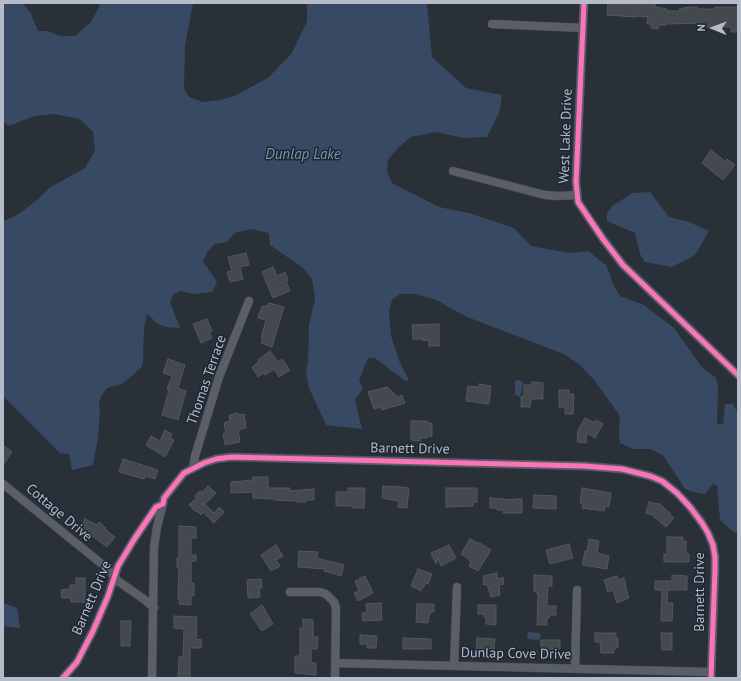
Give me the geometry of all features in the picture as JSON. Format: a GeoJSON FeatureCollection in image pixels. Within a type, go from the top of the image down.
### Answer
{"type":"FeatureCollection","features":[{"type":"Feature","properties":{"kind":"street","name":"West Lake Drive"},"geometry":{"type":"LineString","coordinates":[[584,3],[576,182],[578,202],[623,265],[738,375]]}},
{"type":"Feature","properties":{"kind":"street"},"geometry":{"type":"LineString","coordinates":[[492,24],[583,28]]}},
{"type":"Feature","properties":{"kind":"street"},"geometry":{"type":"LineString","coordinates":[[453,171],[545,195],[577,195]]}},
{"type":"Feature","properties":{"kind":"street","name":"Thomas Terrace"},"geometry":{"type":"LineString","coordinates":[[193,468],[195,456],[219,377],[249,301]]}},
{"type":"Feature","properties":{"kind":"street","name":"Barnett Drive"},"geometry":{"type":"LineString","coordinates":[[63,678],[77,662],[93,631],[118,566],[156,507],[163,504],[164,498],[184,473],[216,459],[231,457],[514,463],[584,466],[622,469],[650,476],[662,482],[677,493],[690,507],[708,533],[712,545],[715,570],[711,675]]}},
{"type":"Feature","properties":{"kind":"street","name":"Cottage Drive"},"geometry":{"type":"LineString","coordinates":[[3,484],[118,580],[154,608]]}},
{"type":"Feature","properties":{"kind":"street"},"geometry":{"type":"LineString","coordinates":[[152,678],[154,547],[163,504]]}},
{"type":"Feature","properties":{"kind":"street"},"geometry":{"type":"LineString","coordinates":[[454,665],[457,587]]}},
{"type":"Feature","properties":{"kind":"street"},"geometry":{"type":"LineString","coordinates":[[575,668],[577,590]]}},
{"type":"Feature","properties":{"kind":"street"},"geometry":{"type":"LineString","coordinates":[[290,592],[320,592],[326,594],[334,602],[336,608],[335,678]]}},
{"type":"Feature","properties":{"kind":"street","name":"Dunlap Cove Drive"},"geometry":{"type":"LineString","coordinates":[[335,663],[575,668],[711,675]]}},
{"type":"Feature","properties":{"kind":"water","name":"Dunlap Lake"},"geometry":{"type":"Polygon","coordinates":[[[3,3],[22,3],[30,12],[38,31],[48,31],[60,36],[75,36],[91,22],[101,3],[193,3],[185,46],[184,89],[189,97],[203,102],[220,100],[234,96],[268,78],[292,53],[307,21],[307,3],[427,3],[432,57],[466,88],[502,95],[499,113],[487,137],[463,138],[436,132],[411,137],[398,148],[388,160],[387,172],[392,183],[439,207],[469,213],[514,228],[531,246],[569,253],[588,251],[606,265],[614,286],[620,296],[644,305],[674,328],[701,366],[716,378],[718,386],[717,424],[723,424],[725,404],[733,404],[738,413],[738,534],[732,531],[720,520],[717,486],[713,484],[705,494],[685,489],[663,455],[650,449],[634,449],[620,443],[620,416],[595,381],[580,365],[564,354],[467,317],[436,300],[416,294],[400,294],[392,300],[389,311],[391,336],[400,363],[409,380],[405,381],[375,358],[368,358],[359,380],[363,388],[355,400],[362,429],[326,425],[309,388],[306,373],[308,361],[309,325],[315,299],[312,279],[303,268],[270,245],[269,233],[251,229],[235,233],[227,242],[215,244],[208,251],[203,261],[217,282],[212,292],[194,294],[180,291],[174,294],[170,302],[180,328],[166,327],[158,324],[147,314],[144,328],[143,363],[141,368],[122,384],[107,388],[101,396],[99,404],[100,411],[98,438],[93,465],[72,470],[69,454],[60,453],[3,396],[3,222],[20,213],[37,200],[49,188],[85,168],[95,151],[93,132],[80,119],[54,114],[34,116],[9,126],[3,121],[3,3]]]}},
{"type":"Feature","properties":{"kind":"water"},"geometry":{"type":"Polygon","coordinates":[[[650,192],[669,217],[689,222],[709,231],[695,255],[672,267],[645,262],[640,254],[635,233],[607,221],[607,214],[612,206],[633,193],[650,192]]]}},
{"type":"Feature","properties":{"kind":"water"},"geometry":{"type":"Polygon","coordinates":[[[517,380],[523,382],[519,397],[515,394],[515,382],[517,380]]]}},
{"type":"Feature","properties":{"kind":"water"},"geometry":{"type":"Polygon","coordinates":[[[3,603],[17,608],[20,628],[3,626],[3,603]]]}},
{"type":"Feature","properties":{"kind":"water"},"geometry":{"type":"Polygon","coordinates":[[[528,632],[541,634],[539,640],[528,639],[528,632]]]}},
{"type":"Feature","properties":{"kind":"building"},"geometry":{"type":"Polygon","coordinates":[[[608,3],[656,4],[655,7],[667,9],[667,11],[679,11],[679,9],[689,7],[697,7],[697,9],[715,9],[715,7],[737,7],[738,32],[731,32],[731,27],[704,27],[704,23],[666,24],[659,25],[658,29],[651,28],[651,24],[647,24],[648,17],[607,15],[608,3]]]}},
{"type":"Feature","properties":{"kind":"building"},"geometry":{"type":"Polygon","coordinates":[[[711,150],[725,161],[727,159],[735,165],[723,180],[702,163],[711,150]]]}},
{"type":"Feature","properties":{"kind":"building"},"geometry":{"type":"Polygon","coordinates":[[[246,253],[249,265],[240,267],[243,279],[230,282],[227,272],[232,271],[228,257],[246,253]]]}},
{"type":"Feature","properties":{"kind":"building"},"geometry":{"type":"Polygon","coordinates":[[[273,267],[277,276],[285,272],[288,280],[286,281],[290,291],[273,298],[262,272],[273,267]]]}},
{"type":"Feature","properties":{"kind":"building"},"geometry":{"type":"Polygon","coordinates":[[[269,303],[284,307],[272,347],[261,343],[266,320],[258,318],[262,306],[266,307],[269,303]]]}},
{"type":"Feature","properties":{"kind":"building"},"geometry":{"type":"Polygon","coordinates":[[[207,319],[212,331],[209,332],[212,338],[201,343],[193,324],[207,319]]]}},
{"type":"Feature","properties":{"kind":"building"},"geometry":{"type":"Polygon","coordinates":[[[439,324],[439,346],[429,346],[429,340],[423,341],[423,339],[413,339],[412,325],[439,324]]]}},
{"type":"Feature","properties":{"kind":"building"},"geometry":{"type":"Polygon","coordinates":[[[270,351],[278,362],[282,359],[290,370],[279,377],[274,369],[265,375],[264,373],[258,377],[252,367],[259,362],[258,360],[270,351]]]}},
{"type":"Feature","properties":{"kind":"building"},"geometry":{"type":"Polygon","coordinates":[[[168,359],[185,365],[178,388],[186,391],[178,420],[162,415],[169,390],[167,389],[172,376],[163,373],[168,359]]]}},
{"type":"Feature","properties":{"kind":"building"},"geometry":{"type":"Polygon","coordinates":[[[532,382],[543,383],[543,399],[531,399],[530,407],[521,407],[521,396],[524,396],[524,385],[532,385],[532,382]]]}},
{"type":"Feature","properties":{"kind":"building"},"geometry":{"type":"Polygon","coordinates":[[[479,384],[491,386],[489,404],[466,401],[468,386],[479,387],[479,384]]]}},
{"type":"Feature","properties":{"kind":"building"},"geometry":{"type":"Polygon","coordinates":[[[387,387],[398,397],[402,395],[405,403],[382,410],[381,407],[374,409],[368,392],[387,387]]]}},
{"type":"Feature","properties":{"kind":"building"},"geometry":{"type":"Polygon","coordinates":[[[559,390],[569,390],[569,394],[574,394],[573,414],[565,414],[565,407],[559,407],[559,390]]]}},
{"type":"Feature","properties":{"kind":"building"},"geometry":{"type":"Polygon","coordinates":[[[238,413],[238,415],[244,414],[246,428],[238,430],[240,442],[225,445],[223,434],[226,433],[224,423],[230,421],[229,415],[238,413]]]}},
{"type":"Feature","properties":{"kind":"building"},"geometry":{"type":"Polygon","coordinates":[[[585,418],[595,423],[596,420],[603,424],[595,438],[587,433],[586,443],[577,442],[578,430],[585,418]]]}},
{"type":"Feature","properties":{"kind":"building"},"geometry":{"type":"Polygon","coordinates":[[[411,421],[427,421],[427,423],[432,423],[432,437],[427,436],[427,438],[420,438],[420,441],[411,440],[411,421]]]}},
{"type":"Feature","properties":{"kind":"building"},"geometry":{"type":"Polygon","coordinates":[[[165,430],[172,434],[170,438],[174,440],[165,457],[146,445],[151,436],[160,441],[165,430]]]}},
{"type":"Feature","properties":{"kind":"building"},"geometry":{"type":"Polygon","coordinates":[[[3,445],[12,452],[3,465],[3,445]]]}},
{"type":"Feature","properties":{"kind":"building"},"geometry":{"type":"Polygon","coordinates":[[[123,459],[158,470],[155,479],[145,476],[144,479],[119,472],[123,459]]]}},
{"type":"Feature","properties":{"kind":"building"},"geometry":{"type":"Polygon","coordinates":[[[253,477],[268,477],[268,488],[290,488],[289,491],[314,489],[314,500],[296,502],[253,498],[253,492],[231,493],[231,482],[253,480],[253,477]]]}},
{"type":"Feature","properties":{"kind":"building"},"geometry":{"type":"Polygon","coordinates":[[[208,486],[216,493],[205,504],[214,513],[219,507],[224,512],[214,523],[203,512],[201,515],[189,505],[200,491],[202,492],[208,486]]]}},
{"type":"Feature","properties":{"kind":"building"},"geometry":{"type":"Polygon","coordinates":[[[383,486],[409,488],[407,508],[398,507],[399,501],[382,498],[383,486]]]}},
{"type":"Feature","properties":{"kind":"building"},"geometry":{"type":"Polygon","coordinates":[[[348,488],[365,488],[364,508],[353,508],[353,506],[336,506],[336,492],[348,492],[348,488]]]}},
{"type":"Feature","properties":{"kind":"building"},"geometry":{"type":"Polygon","coordinates":[[[446,488],[477,488],[477,502],[473,502],[473,506],[446,507],[446,488]]]}},
{"type":"Feature","properties":{"kind":"building"},"geometry":{"type":"Polygon","coordinates":[[[582,488],[611,493],[609,507],[605,506],[604,511],[582,508],[583,504],[580,503],[582,488]]]}},
{"type":"Feature","properties":{"kind":"building"},"geometry":{"type":"Polygon","coordinates":[[[534,495],[556,496],[556,509],[533,508],[534,495]]]}},
{"type":"Feature","properties":{"kind":"building"},"geometry":{"type":"Polygon","coordinates":[[[490,498],[514,500],[522,499],[522,513],[503,513],[503,510],[490,508],[490,498]]]}},
{"type":"Feature","properties":{"kind":"building"},"geometry":{"type":"Polygon","coordinates":[[[649,502],[659,503],[674,518],[666,527],[652,515],[646,513],[649,502]]]}},
{"type":"Feature","properties":{"kind":"building"},"geometry":{"type":"Polygon","coordinates":[[[85,519],[97,525],[99,522],[115,537],[107,547],[80,529],[85,519]]]}},
{"type":"Feature","properties":{"kind":"building"},"geometry":{"type":"Polygon","coordinates":[[[179,526],[196,527],[196,538],[191,538],[191,555],[196,555],[196,561],[191,561],[191,583],[194,583],[194,596],[191,596],[191,605],[179,604],[180,599],[178,599],[179,568],[177,568],[177,558],[179,558],[179,526]]]}},
{"type":"Feature","properties":{"kind":"building"},"geometry":{"type":"Polygon","coordinates":[[[667,537],[683,537],[683,541],[686,541],[686,554],[689,554],[689,562],[664,562],[664,554],[667,554],[667,537]]]}},
{"type":"Feature","properties":{"kind":"building"},"geometry":{"type":"Polygon","coordinates":[[[470,539],[491,550],[478,571],[469,566],[471,561],[461,554],[470,539]]]}},
{"type":"Feature","properties":{"kind":"building"},"geometry":{"type":"Polygon","coordinates":[[[589,539],[599,541],[597,553],[609,556],[607,569],[582,565],[589,539]]]}},
{"type":"Feature","properties":{"kind":"building"},"geometry":{"type":"Polygon","coordinates":[[[569,544],[573,558],[550,564],[546,550],[569,544]]]}},
{"type":"Feature","properties":{"kind":"building"},"geometry":{"type":"Polygon","coordinates":[[[276,545],[283,556],[276,560],[280,566],[271,571],[261,555],[276,545]]]}},
{"type":"Feature","properties":{"kind":"building"},"geometry":{"type":"Polygon","coordinates":[[[449,545],[456,558],[441,566],[438,558],[436,564],[431,553],[449,545]]]}},
{"type":"Feature","properties":{"kind":"building"},"geometry":{"type":"Polygon","coordinates":[[[299,551],[318,552],[317,558],[344,565],[341,576],[324,571],[325,569],[298,567],[299,551]]]}},
{"type":"Feature","properties":{"kind":"building"},"geometry":{"type":"Polygon","coordinates":[[[418,569],[432,574],[428,584],[426,583],[421,591],[411,586],[418,569]]]}},
{"type":"Feature","properties":{"kind":"building"},"geometry":{"type":"Polygon","coordinates":[[[497,573],[498,579],[503,577],[504,584],[499,585],[500,595],[491,597],[487,584],[484,585],[483,576],[497,573]]]}},
{"type":"Feature","properties":{"kind":"building"},"geometry":{"type":"Polygon","coordinates":[[[534,575],[552,576],[552,586],[548,586],[547,606],[556,606],[556,615],[550,615],[549,618],[547,618],[547,625],[537,625],[538,594],[534,591],[534,575]]]}},
{"type":"Feature","properties":{"kind":"building"},"geometry":{"type":"Polygon","coordinates":[[[672,575],[687,576],[687,590],[668,590],[667,603],[673,603],[672,621],[661,621],[662,590],[655,590],[655,581],[672,581],[672,575]]]}},
{"type":"Feature","properties":{"kind":"building"},"geometry":{"type":"Polygon","coordinates":[[[365,576],[373,593],[358,601],[354,593],[359,591],[355,581],[365,576]]]}},
{"type":"Feature","properties":{"kind":"building"},"geometry":{"type":"Polygon","coordinates":[[[617,576],[618,580],[624,578],[629,598],[617,603],[613,590],[608,592],[604,580],[617,576]]]}},
{"type":"Feature","properties":{"kind":"building"},"geometry":{"type":"Polygon","coordinates":[[[76,578],[85,578],[85,602],[71,602],[71,598],[62,598],[61,590],[70,589],[70,585],[76,585],[76,578]]]}},
{"type":"Feature","properties":{"kind":"building"},"geometry":{"type":"Polygon","coordinates":[[[261,579],[262,588],[259,588],[260,597],[248,598],[247,580],[261,579]]]}},
{"type":"Feature","properties":{"kind":"building"},"geometry":{"type":"Polygon","coordinates":[[[381,603],[382,620],[363,621],[362,613],[367,612],[366,604],[381,603]]]}},
{"type":"Feature","properties":{"kind":"building"},"geometry":{"type":"Polygon","coordinates":[[[417,604],[434,604],[434,612],[430,612],[428,623],[416,622],[417,604]]]}},
{"type":"Feature","properties":{"kind":"building"},"geometry":{"type":"Polygon","coordinates":[[[262,605],[273,624],[262,631],[250,614],[262,605]]]}},
{"type":"Feature","properties":{"kind":"building"},"geometry":{"type":"Polygon","coordinates":[[[478,605],[496,605],[496,625],[486,624],[486,617],[484,617],[484,614],[478,614],[478,605]]]}},
{"type":"Feature","properties":{"kind":"building"},"geometry":{"type":"Polygon","coordinates":[[[174,616],[197,617],[196,639],[202,640],[201,648],[190,648],[190,678],[178,678],[179,657],[183,657],[184,629],[174,628],[174,616]]]}},
{"type":"Feature","properties":{"kind":"building"},"geometry":{"type":"Polygon","coordinates":[[[303,619],[313,620],[313,637],[318,637],[317,649],[311,649],[311,663],[316,663],[316,675],[295,673],[295,656],[300,656],[300,628],[303,628],[303,619]]]}},
{"type":"Feature","properties":{"kind":"building"},"geometry":{"type":"Polygon","coordinates":[[[121,621],[131,621],[130,646],[121,646],[121,621]]]}},
{"type":"Feature","properties":{"kind":"building"},"geometry":{"type":"Polygon","coordinates":[[[595,633],[616,633],[616,638],[618,638],[618,647],[614,649],[614,653],[601,653],[600,642],[595,642],[595,633]]]}},
{"type":"Feature","properties":{"kind":"building"},"geometry":{"type":"Polygon","coordinates":[[[661,633],[672,633],[672,650],[662,650],[661,633]]]}},
{"type":"Feature","properties":{"kind":"building"},"geometry":{"type":"Polygon","coordinates":[[[360,635],[377,636],[376,648],[367,648],[367,644],[360,644],[360,635]]]}},
{"type":"Feature","properties":{"kind":"building"},"geometry":{"type":"Polygon","coordinates":[[[403,638],[431,639],[431,649],[403,649],[403,638]]]}},
{"type":"Feature","properties":{"kind":"building"},"geometry":{"type":"Polygon","coordinates":[[[477,638],[495,639],[494,649],[476,649],[477,638]]]}},
{"type":"Feature","properties":{"kind":"building"},"geometry":{"type":"Polygon","coordinates":[[[541,640],[560,640],[560,649],[553,648],[553,652],[541,652],[541,640]]]}},
{"type":"Feature","properties":{"kind":"cycle path"},"geometry":{"type":"LineString","coordinates":[[584,3],[576,182],[578,202],[623,265],[738,375]]}},
{"type":"Feature","properties":{"kind":"cycle path"},"geometry":{"type":"LineString","coordinates":[[63,678],[77,662],[93,631],[108,596],[118,566],[156,507],[163,504],[164,498],[184,473],[204,463],[216,459],[231,457],[584,466],[622,469],[650,476],[662,481],[677,493],[690,507],[702,523],[713,545],[715,570],[711,678]]}}]}
